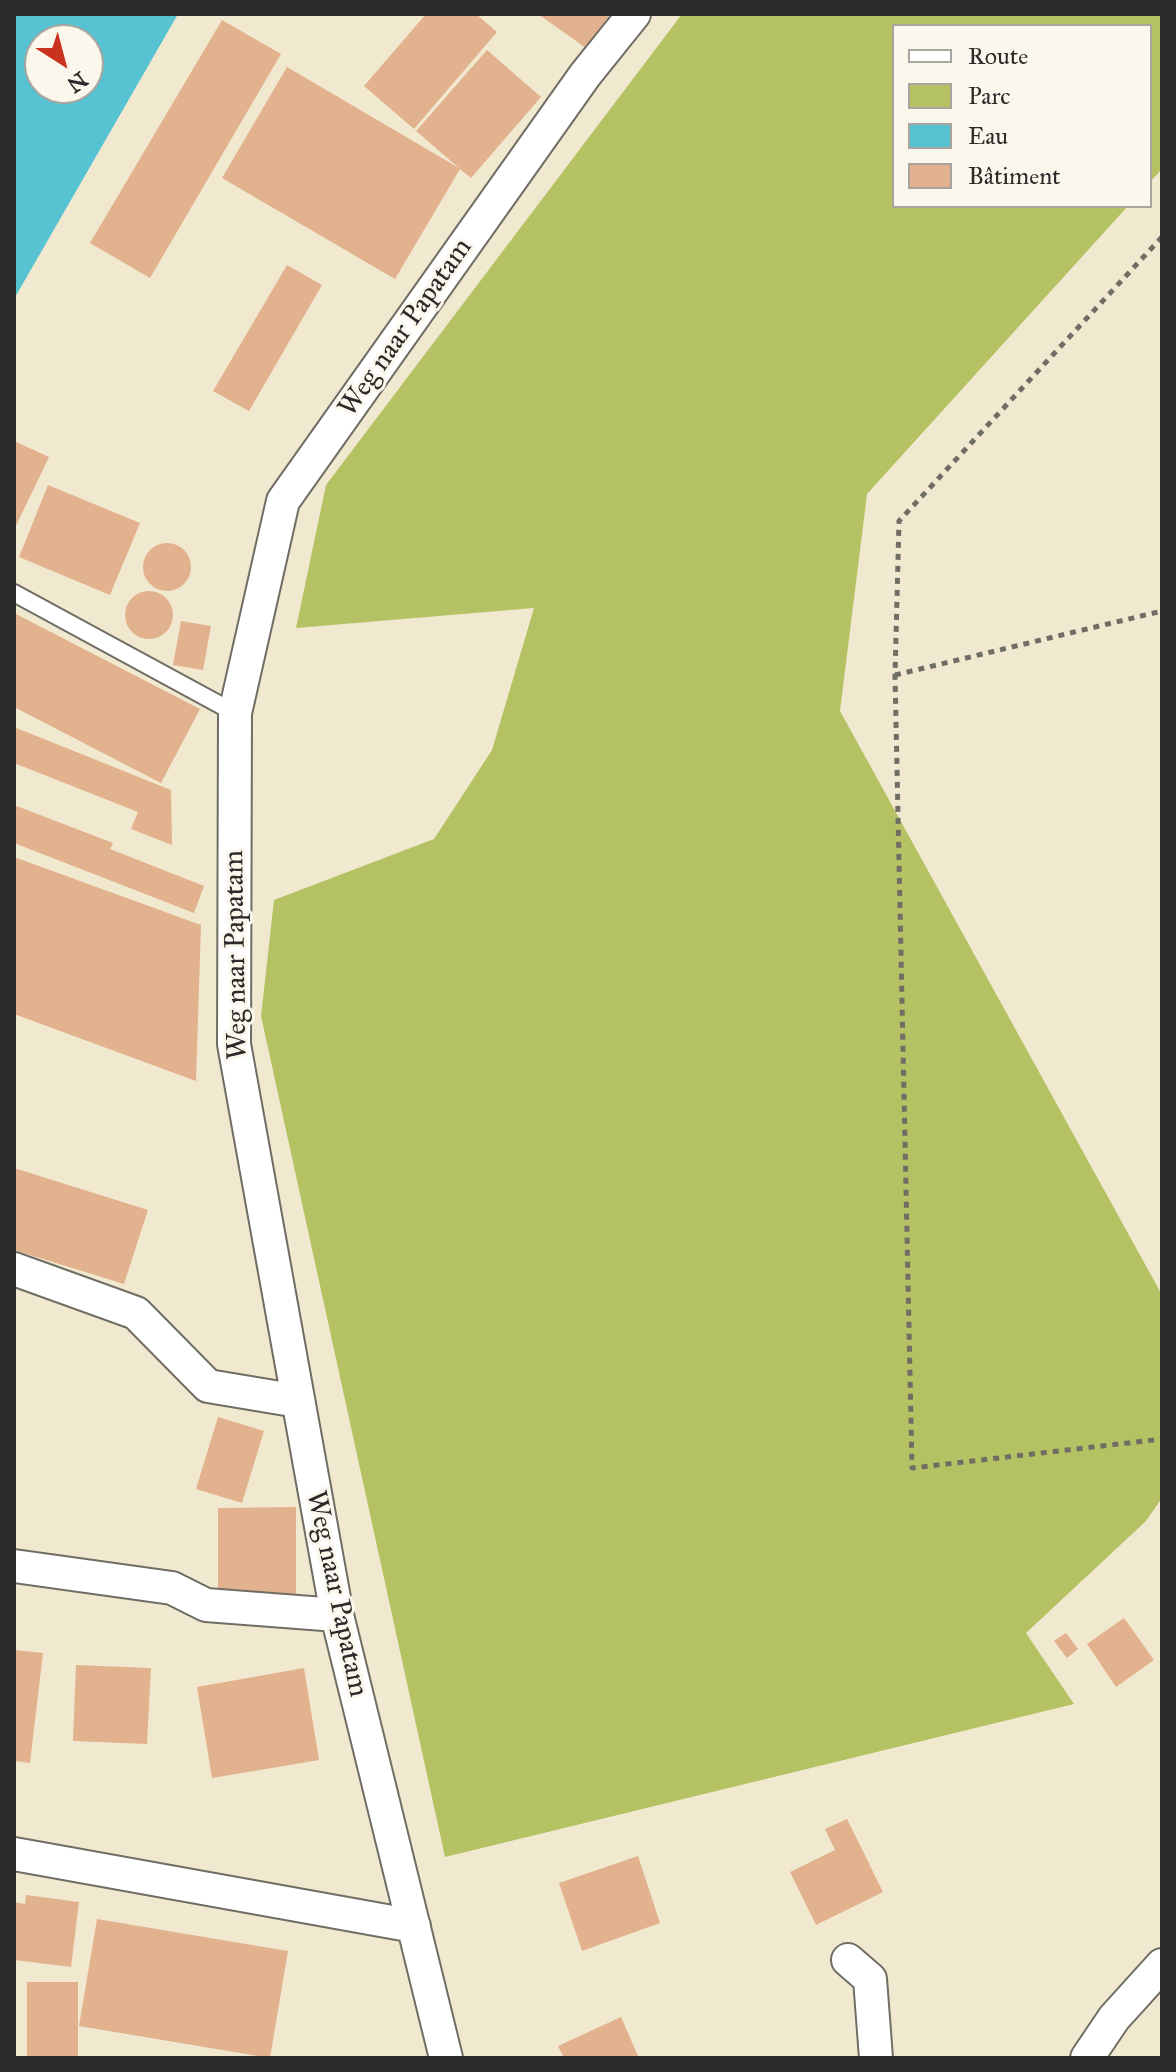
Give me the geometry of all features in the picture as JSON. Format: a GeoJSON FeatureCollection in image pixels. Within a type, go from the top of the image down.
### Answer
{"type":"FeatureCollection","features":[{"type":"Feature","properties":{"kind":"street","name":"Weg naar Papatam"},"geometry":{"type":"LineString","coordinates":[[446,2058],[337,1615],[234,1044],[235,713],[283,501],[585,75],[634,14]]}},
{"type":"Feature","properties":{"kind":"street"},"geometry":{"type":"LineString","coordinates":[[14,1269],[136,1313],[208,1386],[298,1401]]}},
{"type":"Feature","properties":{"kind":"street"},"geometry":{"type":"LineString","coordinates":[[14,1566],[172,1588],[206,1605],[337,1615]]}},
{"type":"Feature","properties":{"kind":"street"},"geometry":{"type":"LineString","coordinates":[[14,1854],[414,1926]]}},
{"type":"Feature","properties":{"kind":"street"},"geometry":{"type":"LineString","coordinates":[[848,1960],[870,1979],[876,2058]]}},
{"type":"Feature","properties":{"kind":"street"},"geometry":{"type":"LineString","coordinates":[[1087,2058],[1114,2018],[1162,1965]]}},
{"type":"Feature","properties":{"kind":"lane"},"geometry":{"type":"LineString","coordinates":[[14,593],[235,713]]}},
{"type":"Feature","properties":{"kind":"path"},"geometry":{"type":"LineString","coordinates":[[1162,237],[899,521],[895,675],[912,1468],[1162,1439]]}},
{"type":"Feature","properties":{"kind":"path"},"geometry":{"type":"LineString","coordinates":[[895,675],[1162,611]]}},
{"type":"Feature","properties":{"kind":"green space"},"geometry":{"type":"Polygon","coordinates":[[[682,14],[1162,14],[1162,169],[1152,180],[1152,24],[892,24],[892,208],[1126,208],[867,494],[840,711],[1162,1295],[1162,1498],[1146,1521],[1026,1633],[1074,1704],[445,1857],[261,1016],[274,900],[434,839],[492,750],[534,608],[296,628],[326,485],[682,14]]]}},
{"type":"Feature","properties":{"kind":"water"},"geometry":{"type":"Polygon","coordinates":[[[14,14],[178,14],[14,299],[14,14]]]}},
{"type":"Feature","properties":{"kind":"building"},"geometry":{"type":"Polygon","coordinates":[[[426,14],[476,14],[497,32],[414,129],[364,86],[426,14]]]}},
{"type":"Feature","properties":{"kind":"building"},"geometry":{"type":"Polygon","coordinates":[[[538,14],[610,14],[586,48],[538,14]]]}},
{"type":"Feature","properties":{"kind":"building"},"geometry":{"type":"Polygon","coordinates":[[[222,20],[281,54],[150,278],[90,243],[222,20]]]}},
{"type":"Feature","properties":{"kind":"building"},"geometry":{"type":"Polygon","coordinates":[[[487,50],[541,97],[471,178],[460,169],[395,279],[222,178],[287,67],[459,168],[416,131],[487,50]]]}},
{"type":"Feature","properties":{"kind":"building"},"geometry":{"type":"Polygon","coordinates":[[[287,265],[322,285],[249,411],[213,391],[287,265]]]}},
{"type":"Feature","properties":{"kind":"building"},"geometry":{"type":"Polygon","coordinates":[[[14,441],[49,457],[14,530],[14,441]]]}},
{"type":"Feature","properties":{"kind":"building"},"geometry":{"type":"Polygon","coordinates":[[[48,485],[140,523],[110,595],[19,557],[48,485]]]}},
{"type":"Feature","properties":{"kind":"building"},"geometry":{"type":"Polygon","coordinates":[[[167,543],[184,550],[191,567],[184,584],[167,591],[150,584],[143,567],[150,550],[167,543]]]}},
{"type":"Feature","properties":{"kind":"building"},"geometry":{"type":"Polygon","coordinates":[[[149,591],[166,598],[173,615],[166,632],[149,639],[132,632],[125,615],[132,598],[149,591]]]}},
{"type":"Feature","properties":{"kind":"building"},"geometry":{"type":"Polygon","coordinates":[[[14,613],[200,709],[161,783],[14,707],[14,613]]]}},
{"type":"Feature","properties":{"kind":"building"},"geometry":{"type":"Polygon","coordinates":[[[181,621],[211,626],[203,670],[173,665],[181,621]]]}},
{"type":"Feature","properties":{"kind":"building"},"geometry":{"type":"Polygon","coordinates":[[[14,727],[171,790],[172,845],[131,829],[138,812],[14,763],[14,727]]]}},
{"type":"Feature","properties":{"kind":"building"},"geometry":{"type":"Polygon","coordinates":[[[14,805],[113,843],[110,849],[204,886],[194,913],[14,843],[14,805]]]}},
{"type":"Feature","properties":{"kind":"building"},"geometry":{"type":"Polygon","coordinates":[[[14,857],[201,925],[196,1081],[14,1014],[14,857]]]}},
{"type":"Feature","properties":{"kind":"building"},"geometry":{"type":"Polygon","coordinates":[[[14,1168],[148,1210],[124,1284],[14,1250],[14,1168]]]}},
{"type":"Feature","properties":{"kind":"building"},"geometry":{"type":"Polygon","coordinates":[[[218,1417],[264,1431],[242,1503],[196,1489],[218,1417]]]}},
{"type":"Feature","properties":{"kind":"building"},"geometry":{"type":"Polygon","coordinates":[[[296,1507],[296,1597],[218,1597],[218,1508],[296,1507]]]}},
{"type":"Feature","properties":{"kind":"building"},"geometry":{"type":"Polygon","coordinates":[[[1124,1618],[1154,1660],[1116,1687],[1087,1644],[1124,1618]]]}},
{"type":"Feature","properties":{"kind":"building"},"geometry":{"type":"Polygon","coordinates":[[[1066,1633],[1078,1649],[1067,1658],[1054,1641],[1066,1633]]]}},
{"type":"Feature","properties":{"kind":"building"},"geometry":{"type":"Polygon","coordinates":[[[14,1650],[43,1653],[30,1763],[14,1761],[14,1650]]]}},
{"type":"Feature","properties":{"kind":"building"},"geometry":{"type":"Polygon","coordinates":[[[76,1665],[151,1668],[147,1744],[73,1741],[76,1665]]]}},
{"type":"Feature","properties":{"kind":"building"},"geometry":{"type":"Polygon","coordinates":[[[304,1668],[319,1760],[212,1778],[197,1687],[304,1668]]]}},
{"type":"Feature","properties":{"kind":"building"},"geometry":{"type":"Polygon","coordinates":[[[847,1819],[883,1892],[816,1925],[790,1872],[835,1850],[825,1829],[847,1819]]]}},
{"type":"Feature","properties":{"kind":"building"},"geometry":{"type":"Polygon","coordinates":[[[638,1856],[660,1923],[582,1951],[559,1883],[638,1856]]]}},
{"type":"Feature","properties":{"kind":"building"},"geometry":{"type":"Polygon","coordinates":[[[26,1895],[79,1902],[71,1967],[14,1960],[14,1902],[25,1904],[26,1895]]]}},
{"type":"Feature","properties":{"kind":"building"},"geometry":{"type":"Polygon","coordinates":[[[97,1919],[288,1951],[270,2058],[79,2026],[97,1919]]]}},
{"type":"Feature","properties":{"kind":"building"},"geometry":{"type":"Polygon","coordinates":[[[27,1982],[78,1982],[78,2058],[27,2058],[27,1982]]]}},
{"type":"Feature","properties":{"kind":"building"},"geometry":{"type":"Polygon","coordinates":[[[621,2017],[639,2058],[564,2058],[558,2046],[621,2017]]]}}]}
